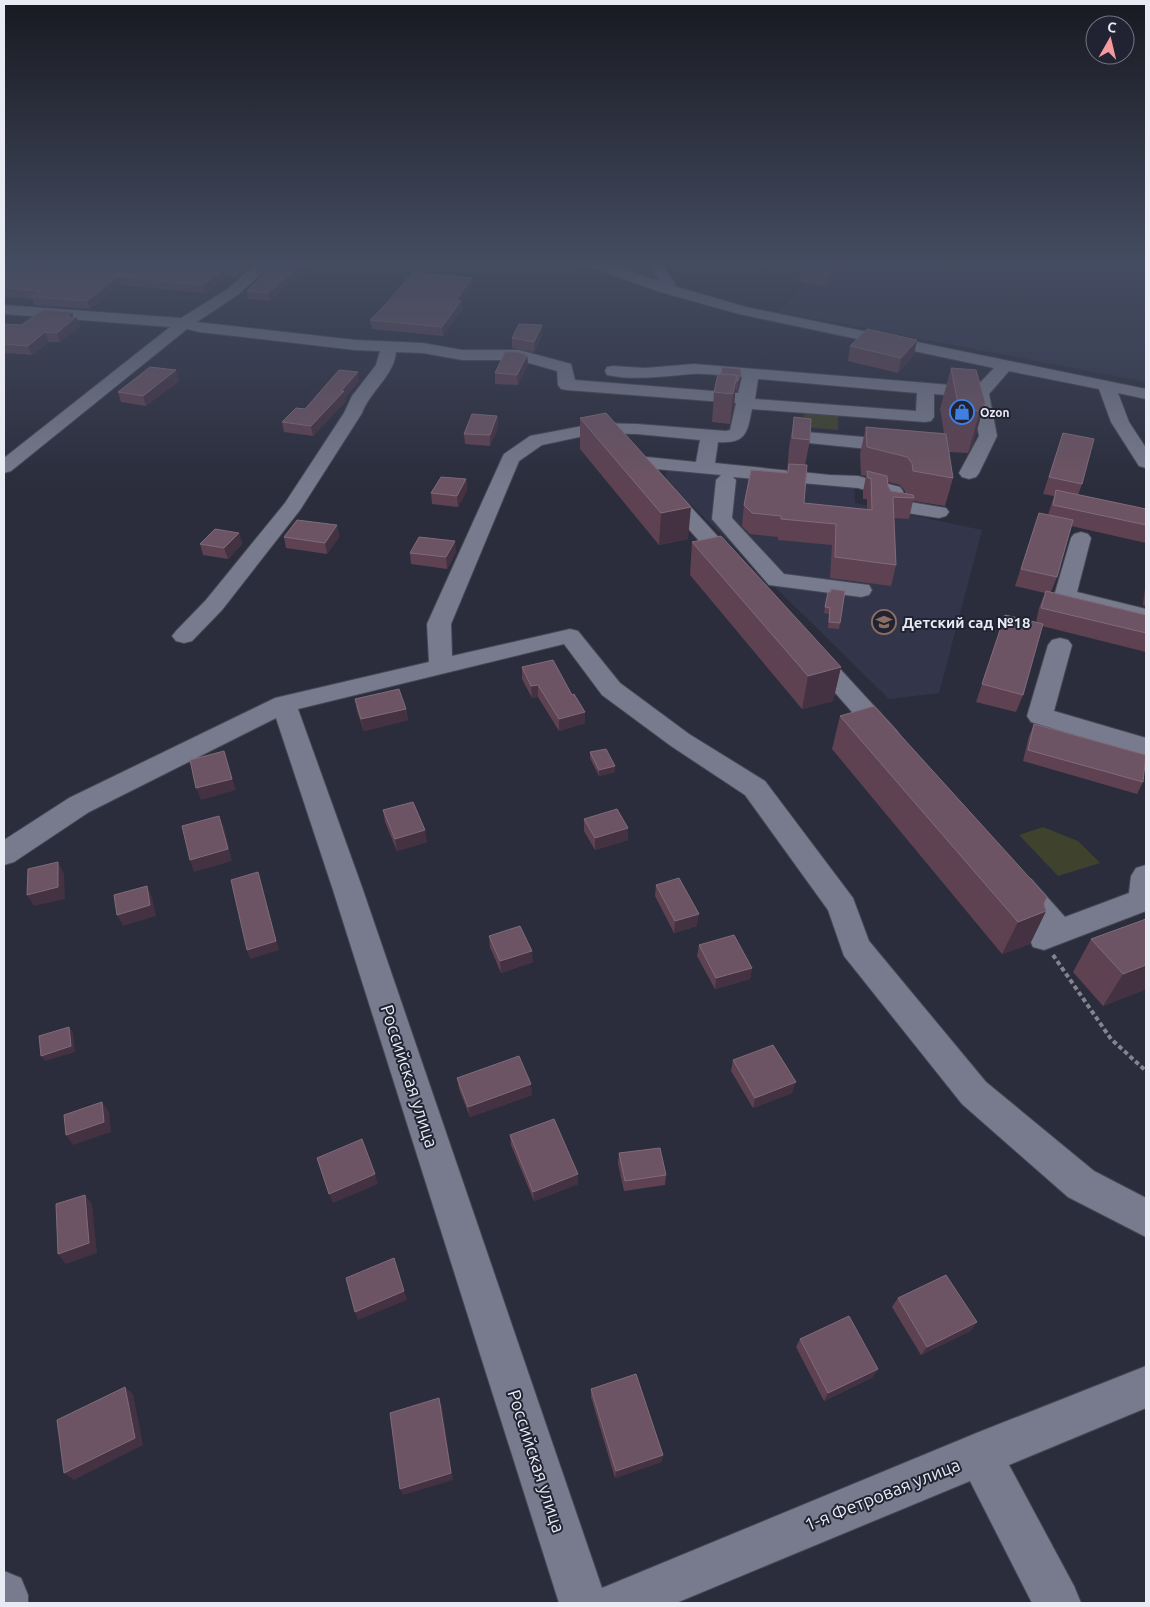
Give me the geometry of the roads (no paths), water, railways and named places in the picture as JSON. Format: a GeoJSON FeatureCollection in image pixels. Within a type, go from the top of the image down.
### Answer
{"type":"FeatureCollection","features":[{"type":"Feature","properties":{"kind":"street"},"geometry":{"type":"LineString","coordinates":[[4,467],[169,335]]}},
{"type":"Feature","properties":{"kind":"street"},"geometry":{"type":"LineString","coordinates":[[275,335],[389,347],[423,348],[478,356],[519,355],[564,368],[582,369]]}},
{"type":"Feature","properties":{"kind":"street"},"geometry":{"type":"LineString","coordinates":[[860,335],[1146,394]]}},
{"type":"Feature","properties":{"kind":"street"},"geometry":{"type":"LineString","coordinates":[[184,636],[214,605],[293,506],[355,406],[380,372],[389,357],[389,347]]}},
{"type":"Feature","properties":{"kind":"street"},"geometry":{"type":"LineString","coordinates":[[980,393],[1005,365]]}},
{"type":"Feature","properties":{"kind":"street"},"geometry":{"type":"LineString","coordinates":[[564,368],[567,385],[746,401],[923,433]]}},
{"type":"Feature","properties":{"kind":"street"},"geometry":{"type":"LineString","coordinates":[[600,370],[645,373],[694,369],[980,393]]}},
{"type":"Feature","properties":{"kind":"street"},"geometry":{"type":"LineString","coordinates":[[441,666],[439,624],[511,458],[537,440],[557,438],[598,428],[637,429],[728,437],[738,433],[751,373]]}},
{"type":"Feature","properties":{"kind":"street"},"geometry":{"type":"LineString","coordinates":[[1107,387],[1120,422],[1146,462]]}},
{"type":"Feature","properties":{"kind":"street"},"geometry":{"type":"LineString","coordinates":[[923,433],[926,388]]}},
{"type":"Feature","properties":{"kind":"street"},"geometry":{"type":"LineString","coordinates":[[969,474],[988,436],[980,393]]}},
{"type":"Feature","properties":{"kind":"street"},"geometry":{"type":"LineString","coordinates":[[806,438],[923,433]]}},
{"type":"Feature","properties":{"kind":"street"},"geometry":{"type":"LineString","coordinates":[[705,468],[710,435]]}},
{"type":"Feature","properties":{"kind":"street"},"geometry":{"type":"LineString","coordinates":[[762,597],[645,468],[647,463],[705,468],[835,489]]}},
{"type":"Feature","properties":{"kind":"street"},"geometry":{"type":"LineString","coordinates":[[666,475],[835,489],[858,482],[893,491],[896,506],[939,512]]}},
{"type":"Feature","properties":{"kind":"street"},"geometry":{"type":"LineString","coordinates":[[726,480],[722,519],[777,580],[861,590]]}},
{"type":"Feature","properties":{"kind":"street"},"geometry":{"type":"LineString","coordinates":[[1081,538],[1065,596],[1146,616]]}},
{"type":"Feature","properties":{"kind":"street"},"geometry":{"type":"LineString","coordinates":[[795,633],[904,756]]}},
{"type":"Feature","properties":{"kind":"street"},"geometry":{"type":"LineString","coordinates":[[4,854],[79,805],[284,704],[570,636],[611,689],[680,740],[755,788],[842,906],[855,947],[974,1092],[1081,1184],[1146,1218]]}},
{"type":"Feature","properties":{"kind":"street"},"geometry":{"type":"LineString","coordinates":[[1060,645],[1040,716],[1146,747]]}},
{"type":"Feature","properties":{"kind":"street","name":"Российская улица"},"geometry":{"type":"LineString","coordinates":[[284,704],[348,890],[584,1603]]}},
{"type":"Feature","properties":{"kind":"street"},"geometry":{"type":"LineString","coordinates":[[1006,871],[1050,935],[1144,900],[1146,876]]}},
{"type":"Feature","properties":{"kind":"street","name":"1-я Фетровая улица"},"geometry":{"type":"LineString","coordinates":[[619,1603],[1146,1387]]}},
{"type":"Feature","properties":{"kind":"street"},"geometry":{"type":"LineString","coordinates":[[979,1454],[1057,1603]]}},
{"type":"Feature","properties":{"kind":"street"},"geometry":{"type":"LineString","coordinates":[[4,1595],[4,1603]]}},
{"type":"Feature","properties":{"kind":"place","name":"Ozon"},"geometry":{"type":"Point","coordinates":[962,412]}},
{"type":"Feature","properties":{"kind":"place","name":"Детский сад №18"},"geometry":{"type":"Point","coordinates":[884,622]}}]}
